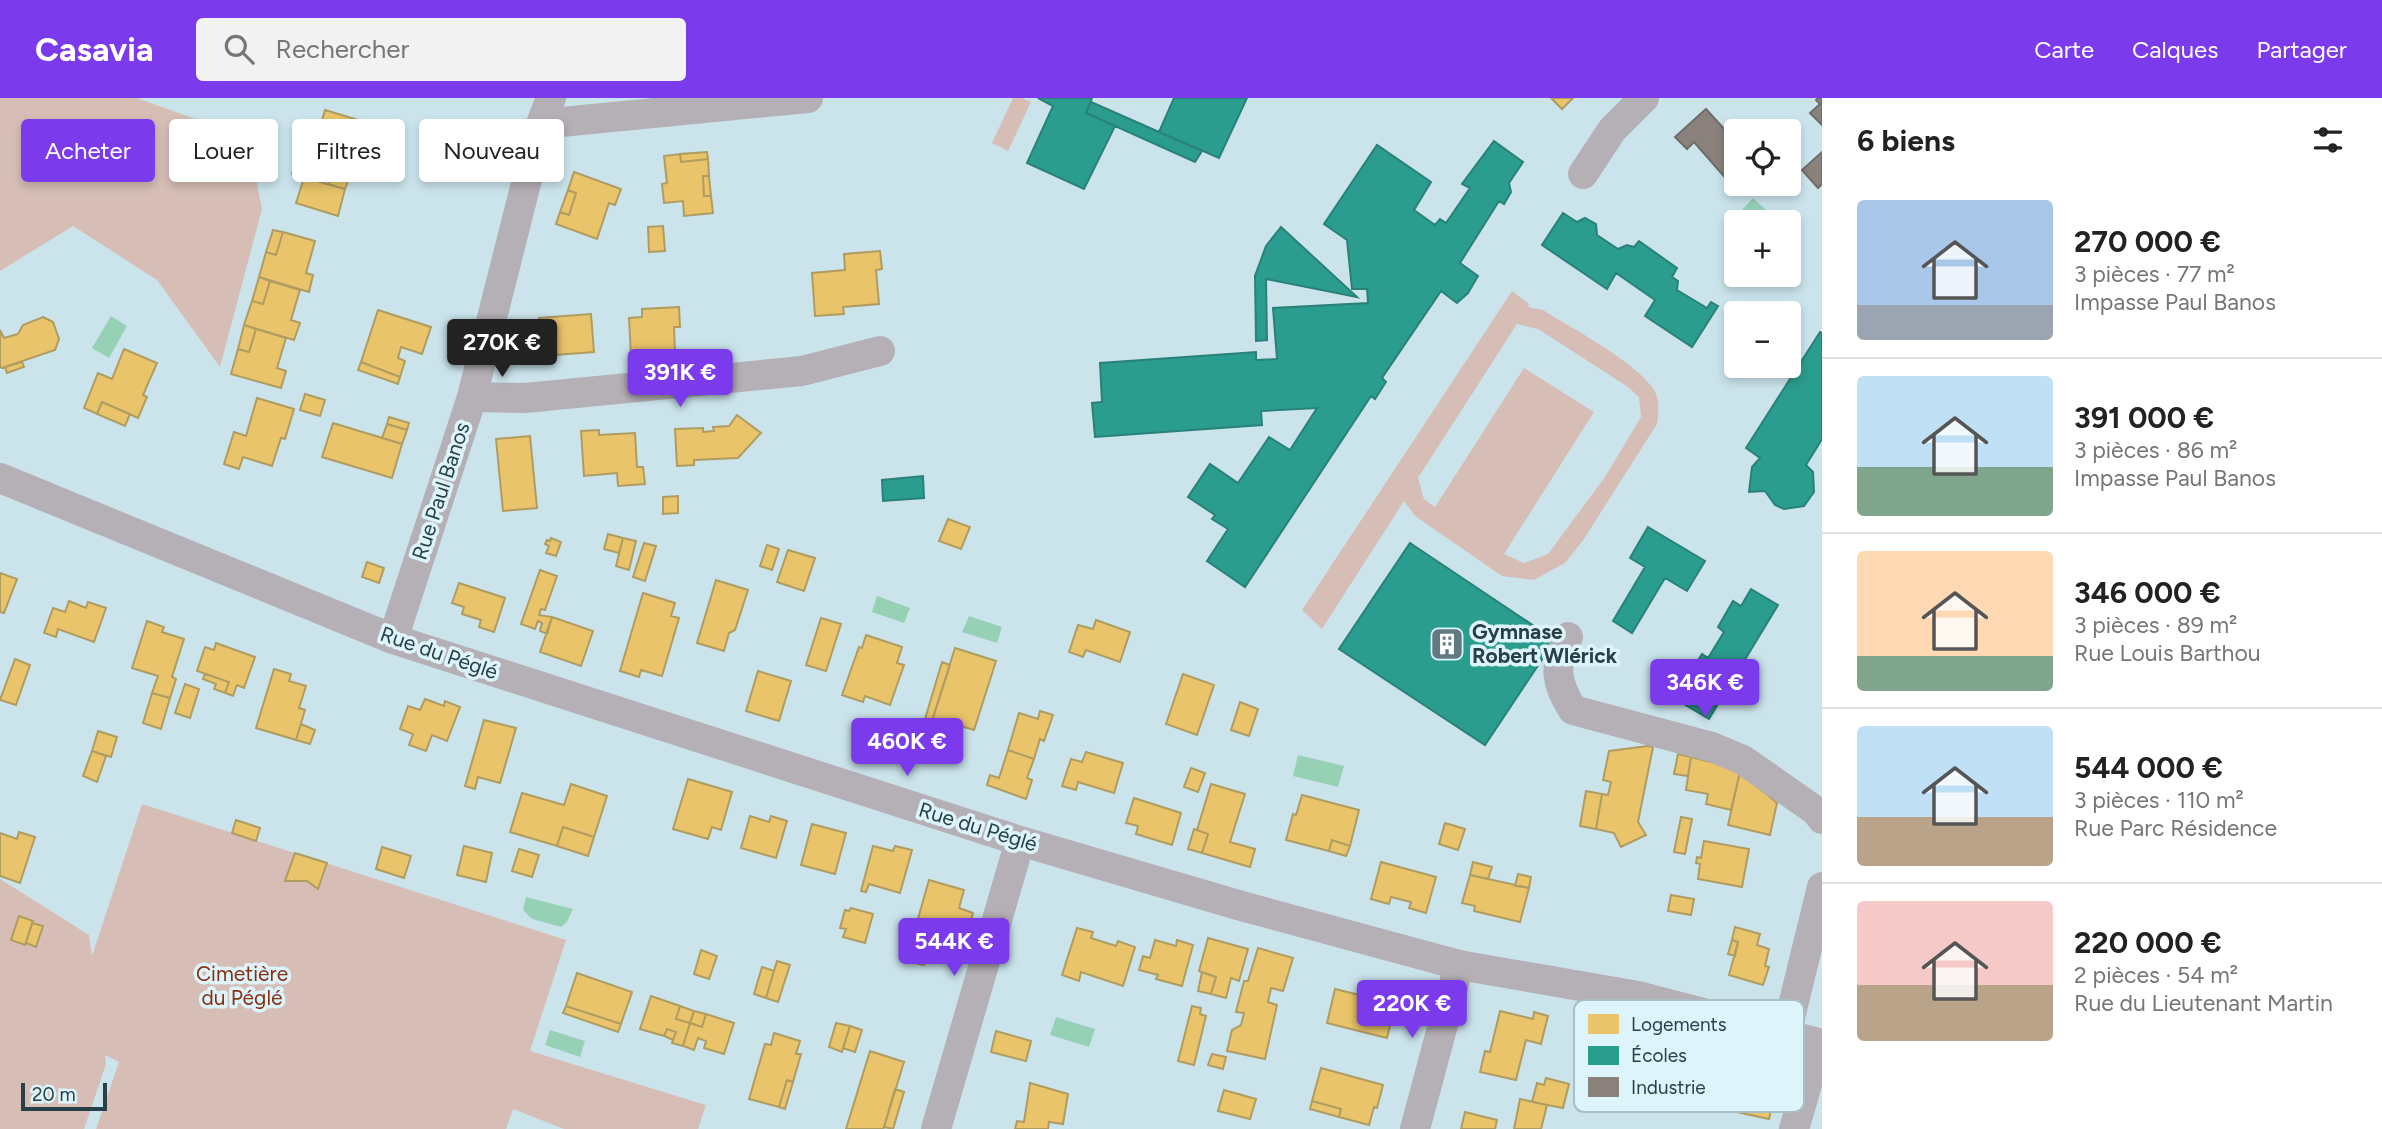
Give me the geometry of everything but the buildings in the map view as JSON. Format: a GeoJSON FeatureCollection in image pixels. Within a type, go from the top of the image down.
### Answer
{"type":"FeatureCollection","features":[{"type":"Feature","properties":{"kind":"street"},"geometry":{"type":"LineString","coordinates":[[546,111],[808,98]]}},
{"type":"Feature","properties":{"kind":"street"},"geometry":{"type":"LineString","coordinates":[[1583,174],[1612,130],[1644,98]]}},
{"type":"Feature","properties":{"kind":"street","name":"Rue Paul Banos"},"geometry":{"type":"LineString","coordinates":[[393,639],[472,397],[546,111]]}},
{"type":"Feature","properties":{"kind":"street"},"geometry":{"type":"LineString","coordinates":[[472,397],[525,398],[802,371],[880,351]]}},
{"type":"Feature","properties":{"kind":"street","name":"Rue du Péglé"},"geometry":{"type":"LineString","coordinates":[[0,478],[393,639],[1020,841],[1238,905],[1459,965],[1654,1000]]}},
{"type":"Feature","properties":{"kind":"street"},"geometry":{"type":"LineString","coordinates":[[1568,638],[1559,655],[1558,675],[1563,695],[1573,710],[1712,747],[1744,760],[1816,811],[1822,819]]}},
{"type":"Feature","properties":{"kind":"street"},"geometry":{"type":"LineString","coordinates":[[936,1129],[1020,841]]}},
{"type":"Feature","properties":{"kind":"street"},"geometry":{"type":"LineString","coordinates":[[1794,1000],[1822,887]]}},
{"type":"Feature","properties":{"kind":"street"},"geometry":{"type":"LineString","coordinates":[[1415,1129],[1459,965]]}},
{"type":"Feature","properties":{"kind":"street"},"geometry":{"type":"LineString","coordinates":[[1804,1096],[1820,1043]]}},
{"type":"Feature","properties":{"kind":"street"},"geometry":{"type":"LineString","coordinates":[[1794,1129],[1799,1112]]}},
{"type":"Feature","properties":{"kind":"green space"},"geometry":{"type":"Polygon","coordinates":[[[0,98],[137,98],[195,119],[169,119],[169,182],[257,182],[262,209],[220,367],[157,280],[73,226],[0,271],[0,98]]]}},
{"type":"Feature","properties":{"kind":"green space"},"geometry":{"type":"Polygon","coordinates":[[[1013,98],[1031,102],[1008,151],[992,143],[1013,98]]]}},
{"type":"Feature","properties":{"kind":"green space"},"geometry":{"type":"Polygon","coordinates":[[[1512,291],[1529,304],[1528,307],[1543,310],[1617,356],[1643,377],[1655,391],[1658,405],[1657,424],[1584,539],[1565,563],[1534,580],[1502,576],[1415,516],[1404,501],[1322,629],[1302,610],[1512,291]],[[1517,324],[1418,478],[1424,499],[1435,507],[1524,368],[1594,412],[1504,554],[1524,563],[1548,554],[1605,477],[1641,417],[1639,397],[1628,387],[1538,329],[1517,324]]]}},
{"type":"Feature","properties":{"kind":"green space","name":"Cimetière du Péglé"},"geometry":{"type":"Polygon","coordinates":[[[142,804],[566,940],[530,1051],[706,1105],[698,1129],[564,1129],[513,1109],[506,1129],[96,1129],[119,1062],[105,1055],[106,1064],[84,1129],[0,1129],[0,879],[89,935],[92,956],[142,804]]]}},
{"type":"Feature","properties":{"kind":"shaded area"},"geometry":{"type":"Polygon","coordinates":[[[1753,198],[1766,210],[1742,210],[1753,198]]]}},
{"type":"Feature","properties":{"kind":"shaded area"},"geometry":{"type":"Polygon","coordinates":[[[111,316],[127,326],[109,358],[92,348],[111,316]]]}},
{"type":"Feature","properties":{"kind":"shaded area"},"geometry":{"type":"Polygon","coordinates":[[[877,596],[910,608],[904,623],[872,612],[877,596]]]}},
{"type":"Feature","properties":{"kind":"shaded area"},"geometry":{"type":"Polygon","coordinates":[[[969,616],[1002,627],[997,643],[962,632],[969,616]]]}},
{"type":"Feature","properties":{"kind":"shaded area"},"geometry":{"type":"Polygon","coordinates":[[[1298,755],[1344,766],[1338,787],[1293,776],[1298,755]]]}},
{"type":"Feature","properties":{"kind":"shaded area"},"geometry":{"type":"Polygon","coordinates":[[[526,897],[573,909],[567,922],[561,927],[532,919],[523,910],[526,897]]]}},
{"type":"Feature","properties":{"kind":"shaded area"},"geometry":{"type":"Polygon","coordinates":[[[1056,1017],[1095,1029],[1089,1047],[1050,1035],[1056,1017]]]}},
{"type":"Feature","properties":{"kind":"shaded area"},"geometry":{"type":"Polygon","coordinates":[[[550,1030],[585,1041],[580,1057],[545,1045],[550,1030]]]}},
{"type":"Feature","properties":{"kind":"place","name":"Gymnase Robert Wlérick"},"geometry":{"type":"Point","coordinates":[1447,644]}}]}
